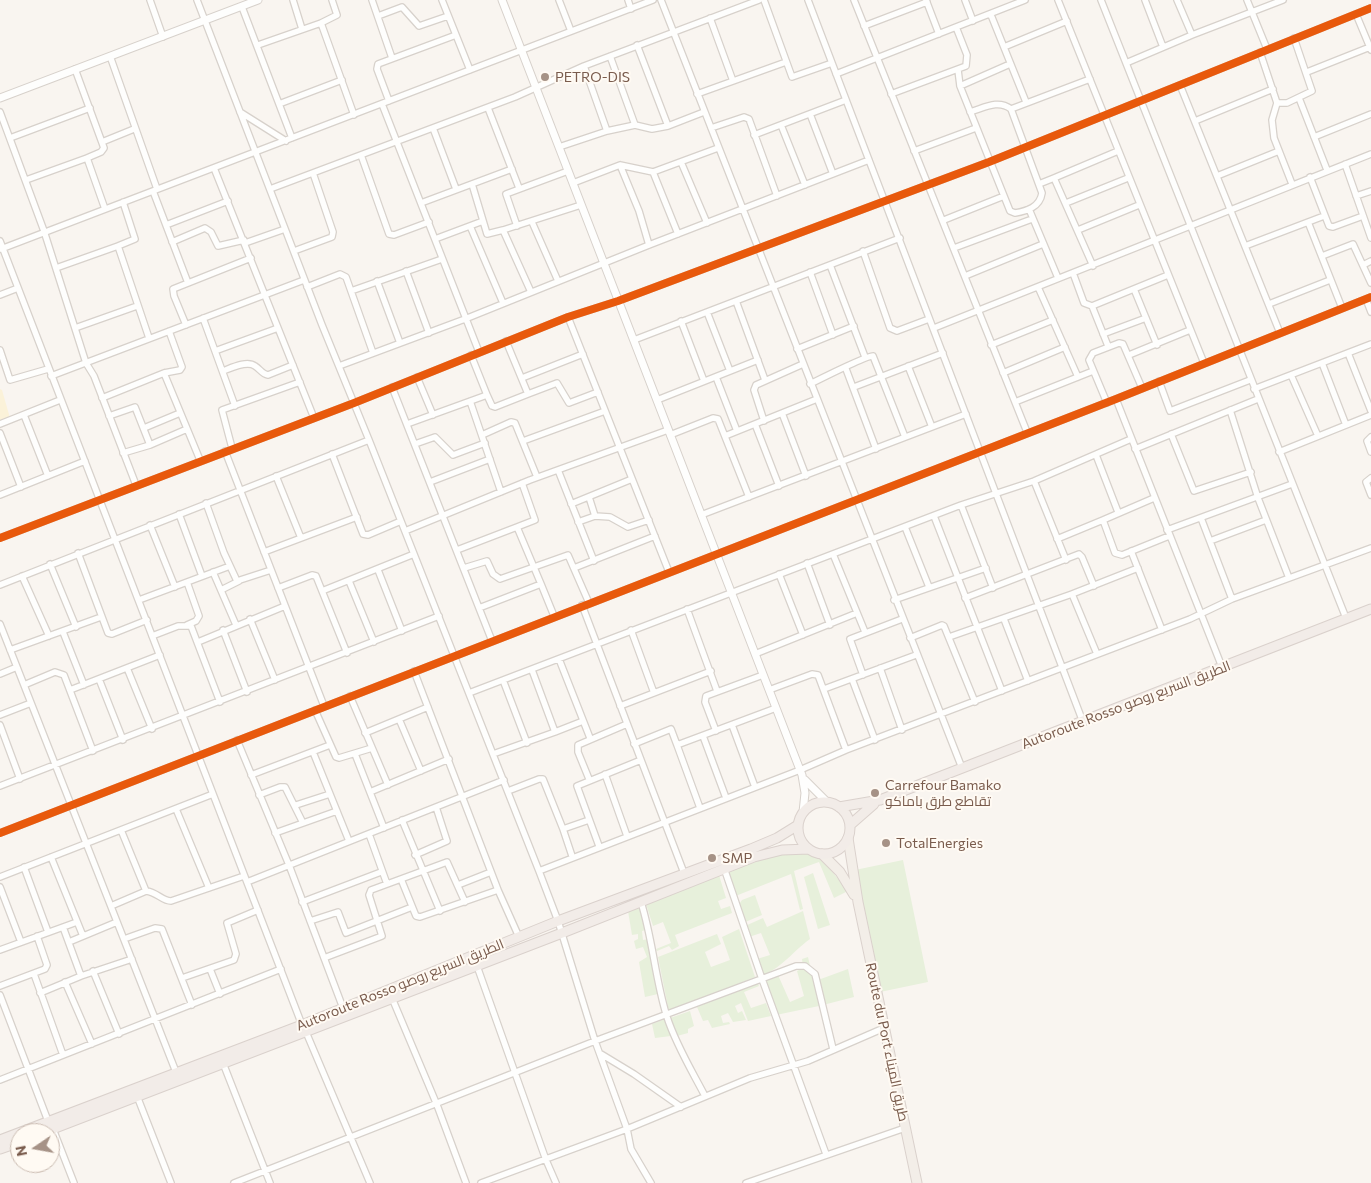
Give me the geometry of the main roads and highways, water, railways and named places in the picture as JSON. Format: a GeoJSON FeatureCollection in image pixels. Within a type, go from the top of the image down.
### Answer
{"type":"FeatureCollection","features":[{"type":"Feature","properties":{"kind":"highway","name":"Autoroute Rosso الطريق السريع روصو"},"geometry":{"type":"LineString","coordinates":[[850,825],[868,807],[880,800],[1371,609]]}},
{"type":"Feature","properties":{"kind":"highway","name":"Autoroute Rosso الطريق السريع روصو"},"geometry":{"type":"LineString","coordinates":[[840,807],[880,800]]}},
{"type":"Feature","properties":{"kind":"highway"},"geometry":{"type":"LineString","coordinates":[[827,802],[840,807],[850,825],[848,838],[838,850],[822,854],[809,849],[799,837],[798,825],[803,812],[815,803],[827,802]]}},
{"type":"Feature","properties":{"kind":"highway","name":"Autoroute Rosso الطريق السريع روصو"},"geometry":{"type":"LineString","coordinates":[[56,1123],[137,1096],[223,1063],[304,1028],[343,1008],[558,921],[777,838],[798,825]]}},
{"type":"Feature","properties":{"kind":"highway","name":"Autoroute Rosso الطريق السريع روصو"},"geometry":{"type":"LineString","coordinates":[[55,1123],[176,1072],[392,998],[642,902],[724,868],[772,852],[809,849]]}},
{"type":"Feature","properties":{"kind":"main road","name":"Route du Port طريق الميناء"},"geometry":{"type":"LineString","coordinates":[[848,838],[858,902],[917,1183]]}},
{"type":"Feature","properties":{"kind":"main road","name":"Route du Port طريق الميناء"},"geometry":{"type":"LineString","coordinates":[[822,854],[846,880],[858,902]]}},
{"type":"Feature","properties":{"kind":"place","name":"PETRO-DIS"},"geometry":{"type":"Point","coordinates":[545,77]}},
{"type":"Feature","properties":{"kind":"place","name":"Carrefour Bamako تقاطع طرق باماكو"},"geometry":{"type":"Point","coordinates":[875,793]}},
{"type":"Feature","properties":{"kind":"place","name":"TotalEnergies"},"geometry":{"type":"Point","coordinates":[886,843]}},
{"type":"Feature","properties":{"kind":"place","name":"SMP"},"geometry":{"type":"Point","coordinates":[712,858]}}]}
